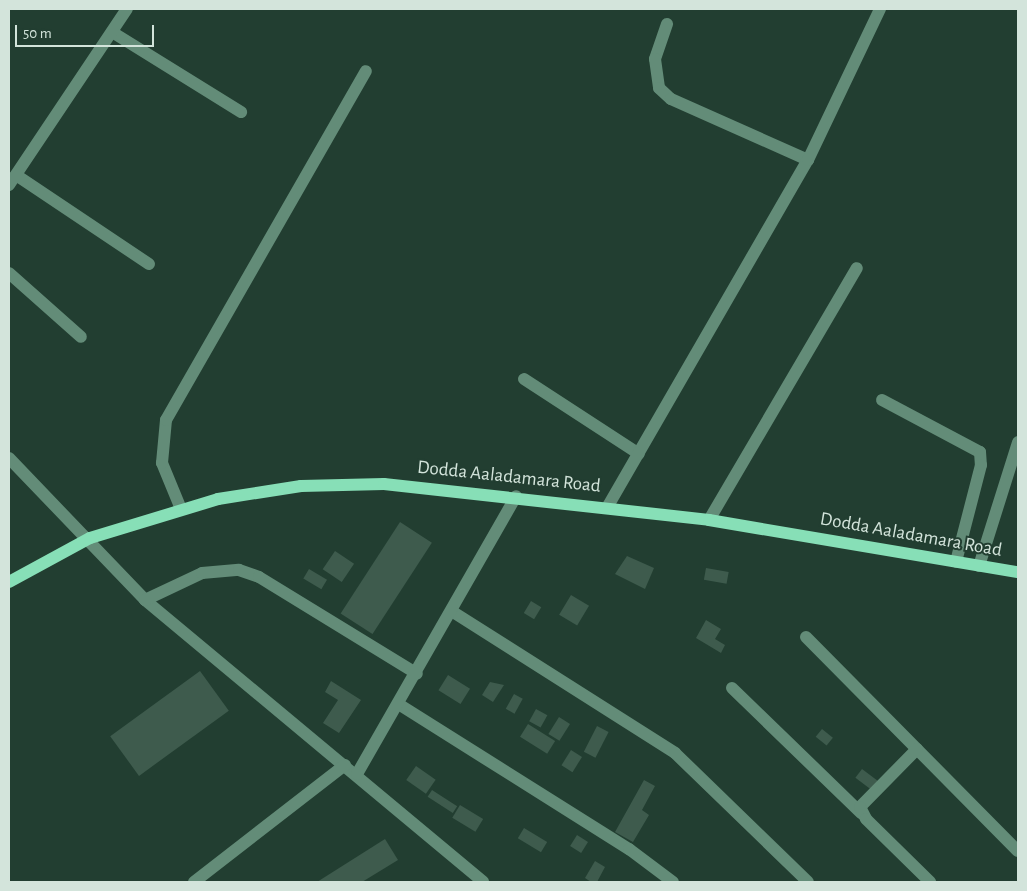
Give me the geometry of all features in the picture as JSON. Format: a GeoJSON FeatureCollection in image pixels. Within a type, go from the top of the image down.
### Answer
{"type":"FeatureCollection","features":[{"type":"Feature","properties":{"kind":"main road","name":"Dodda Aaladamara Road"},"geometry":{"type":"LineString","coordinates":[[9,582],[90,538],[181,509],[301,486],[384,484],[608,506],[709,520],[1018,572]]}},
{"type":"Feature","properties":{"kind":"street"},"geometry":{"type":"LineString","coordinates":[[127,9],[12,180],[149,264]]}},
{"type":"Feature","properties":{"kind":"street"},"geometry":{"type":"LineString","coordinates":[[608,506],[808,160],[880,9]]}},
{"type":"Feature","properties":{"kind":"street"},"geometry":{"type":"LineString","coordinates":[[667,24],[655,59],[659,88],[671,99],[808,160]]}},
{"type":"Feature","properties":{"kind":"street"},"geometry":{"type":"LineString","coordinates":[[112,32],[240,112]]}},
{"type":"Feature","properties":{"kind":"street"},"geometry":{"type":"LineString","coordinates":[[181,509],[162,463],[166,420],[366,71]]}},
{"type":"Feature","properties":{"kind":"street"},"geometry":{"type":"LineString","coordinates":[[709,520],[857,268]]}},
{"type":"Feature","properties":{"kind":"street"},"geometry":{"type":"LineString","coordinates":[[9,272],[81,337]]}},
{"type":"Feature","properties":{"kind":"street"},"geometry":{"type":"LineString","coordinates":[[524,379],[639,454]]}},
{"type":"Feature","properties":{"kind":"street"},"geometry":{"type":"LineString","coordinates":[[882,400],[980,452],[981,465],[956,562]]}},
{"type":"Feature","properties":{"kind":"street"},"geometry":{"type":"LineString","coordinates":[[979,566],[1018,442]]}},
{"type":"Feature","properties":{"kind":"street"},"geometry":{"type":"LineString","coordinates":[[9,458],[90,538],[145,600],[357,774],[483,882]]}},
{"type":"Feature","properties":{"kind":"street"},"geometry":{"type":"LineString","coordinates":[[357,774],[400,705],[516,496]]}},
{"type":"Feature","properties":{"kind":"street"},"geometry":{"type":"LineString","coordinates":[[145,600],[202,573],[239,570],[258,577],[417,674]]}},
{"type":"Feature","properties":{"kind":"street"},"geometry":{"type":"LineString","coordinates":[[453,612],[675,753],[808,882]]}},
{"type":"Feature","properties":{"kind":"street"},"geometry":{"type":"LineString","coordinates":[[806,637],[1018,851]]}},
{"type":"Feature","properties":{"kind":"street"},"geometry":{"type":"LineString","coordinates":[[732,688],[930,882]]}},
{"type":"Feature","properties":{"kind":"street"},"geometry":{"type":"LineString","coordinates":[[400,705],[629,849],[673,882]]}},
{"type":"Feature","properties":{"kind":"street"},"geometry":{"type":"LineString","coordinates":[[861,813],[862,802],[917,749]]}},
{"type":"Feature","properties":{"kind":"street"},"geometry":{"type":"LineString","coordinates":[[194,882],[345,765]]}},
{"type":"Feature","properties":{"kind":"building"},"geometry":{"type":"Polygon","coordinates":[[[400,522],[432,543],[373,634],[341,613],[400,522]]]}},
{"type":"Feature","properties":{"kind":"building"},"geometry":{"type":"Polygon","coordinates":[[[335,551],[354,564],[342,582],[323,569],[335,551]]]}},
{"type":"Feature","properties":{"kind":"building"},"geometry":{"type":"Polygon","coordinates":[[[627,556],[654,568],[645,589],[615,574],[627,556]]]}},
{"type":"Feature","properties":{"kind":"building"},"geometry":{"type":"Polygon","coordinates":[[[706,568],[729,572],[727,584],[704,580],[706,568]]]}},
{"type":"Feature","properties":{"kind":"building"},"geometry":{"type":"Polygon","coordinates":[[[309,569],[327,580],[321,589],[303,578],[309,569]]]}},
{"type":"Feature","properties":{"kind":"building"},"geometry":{"type":"Polygon","coordinates":[[[571,595],[589,606],[577,626],[559,615],[571,595]]]}},
{"type":"Feature","properties":{"kind":"building"},"geometry":{"type":"Polygon","coordinates":[[[531,601],[541,607],[534,619],[524,613],[531,601]]]}},
{"type":"Feature","properties":{"kind":"building"},"geometry":{"type":"Polygon","coordinates":[[[706,620],[721,629],[715,639],[725,645],[721,653],[696,638],[706,620]]]}},
{"type":"Feature","properties":{"kind":"building"},"geometry":{"type":"Polygon","coordinates":[[[200,671],[229,711],[139,776],[110,736],[200,671]]]}},
{"type":"Feature","properties":{"kind":"building"},"geometry":{"type":"Polygon","coordinates":[[[448,675],[470,689],[461,704],[438,690],[448,675]]]}},
{"type":"Feature","properties":{"kind":"building"},"geometry":{"type":"Polygon","coordinates":[[[331,681],[361,700],[339,733],[323,723],[338,700],[325,692],[331,681]]]}},
{"type":"Feature","properties":{"kind":"building"},"geometry":{"type":"Polygon","coordinates":[[[490,682],[504,685],[493,702],[482,695],[490,682]]]}},
{"type":"Feature","properties":{"kind":"building"},"geometry":{"type":"Polygon","coordinates":[[[514,694],[523,699],[515,714],[506,709],[514,694]]]}},
{"type":"Feature","properties":{"kind":"building"},"geometry":{"type":"Polygon","coordinates":[[[536,709],[547,715],[541,728],[529,721],[536,709]]]}},
{"type":"Feature","properties":{"kind":"building"},"geometry":{"type":"Polygon","coordinates":[[[559,717],[570,724],[559,741],[548,734],[559,717]]]}},
{"type":"Feature","properties":{"kind":"building"},"geometry":{"type":"Polygon","coordinates":[[[528,724],[555,741],[547,754],[520,737],[528,724]]]}},
{"type":"Feature","properties":{"kind":"building"},"geometry":{"type":"Polygon","coordinates":[[[597,726],[609,732],[595,758],[584,752],[597,726]]]}},
{"type":"Feature","properties":{"kind":"building"},"geometry":{"type":"Polygon","coordinates":[[[822,729],[833,738],[827,746],[816,737],[822,729]]]}},
{"type":"Feature","properties":{"kind":"building"},"geometry":{"type":"Polygon","coordinates":[[[571,750],[582,757],[572,772],[561,765],[571,750]]]}},
{"type":"Feature","properties":{"kind":"building"},"geometry":{"type":"Polygon","coordinates":[[[416,766],[436,780],[426,794],[406,780],[416,766]]]}},
{"type":"Feature","properties":{"kind":"building"},"geometry":{"type":"Polygon","coordinates":[[[862,769],[878,781],[871,790],[855,778],[862,769]]]}},
{"type":"Feature","properties":{"kind":"building"},"geometry":{"type":"Polygon","coordinates":[[[644,780],[655,786],[642,810],[649,815],[633,842],[615,832],[644,780]]]}},
{"type":"Feature","properties":{"kind":"building"},"geometry":{"type":"Polygon","coordinates":[[[432,790],[457,806],[453,813],[428,797],[432,790]]]}},
{"type":"Feature","properties":{"kind":"building"},"geometry":{"type":"Polygon","coordinates":[[[460,805],[483,819],[475,832],[452,818],[460,805]]]}},
{"type":"Feature","properties":{"kind":"building"},"geometry":{"type":"Polygon","coordinates":[[[524,828],[547,842],[541,852],[518,838],[524,828]]]}},
{"type":"Feature","properties":{"kind":"building"},"geometry":{"type":"Polygon","coordinates":[[[577,835],[588,842],[581,853],[570,846],[577,835]]]}},
{"type":"Feature","properties":{"kind":"building"},"geometry":{"type":"Polygon","coordinates":[[[385,839],[398,860],[362,882],[317,882],[385,839]]]}},
{"type":"Feature","properties":{"kind":"building"},"geometry":{"type":"Polygon","coordinates":[[[595,861],[605,867],[597,882],[591,882],[585,878],[595,861]]]}}]}
